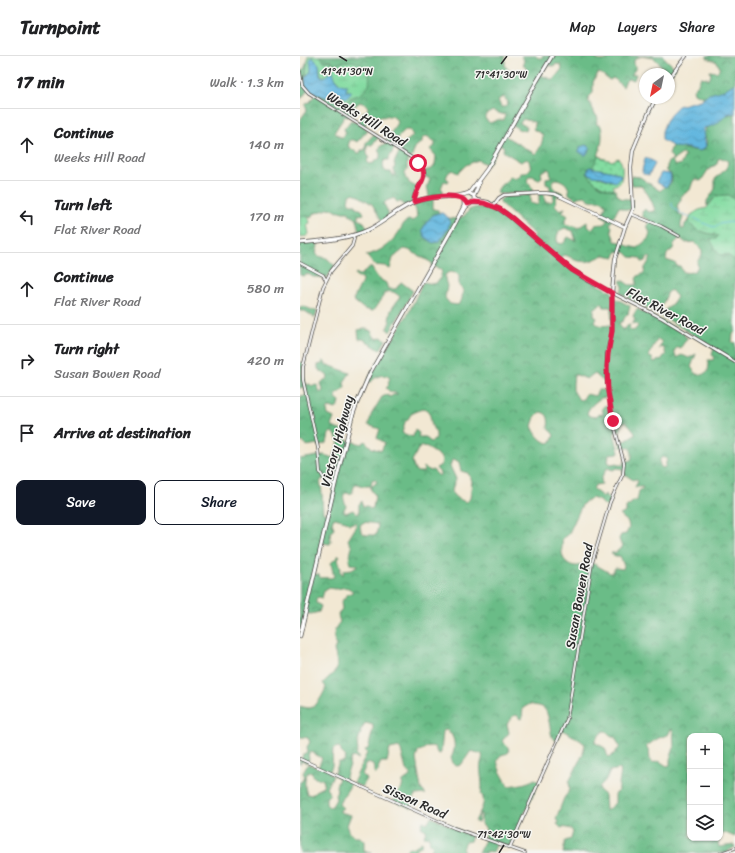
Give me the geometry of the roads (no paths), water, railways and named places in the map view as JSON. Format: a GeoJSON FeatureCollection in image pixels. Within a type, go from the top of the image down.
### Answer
{"type":"FeatureCollection","features":[{"type":"Feature","properties":{"kind":"main road"},"geometry":{"type":"LineString","coordinates":[[300,243],[353,235],[371,229],[401,208],[425,198],[469,194],[483,174],[552,56]]}},
{"type":"Feature","properties":{"kind":"main road"},"geometry":{"type":"LineString","coordinates":[[442,196],[461,198],[467,204],[471,203],[483,174]]}},
{"type":"Feature","properties":{"kind":"main road"},"geometry":{"type":"LineString","coordinates":[[469,194],[474,197]]}},
{"type":"Feature","properties":{"kind":"main road"},"geometry":{"type":"LineString","coordinates":[[464,200],[465,195]]}},
{"type":"Feature","properties":{"kind":"main road","name":"Victory Highway"},"geometry":{"type":"LineString","coordinates":[[300,636],[352,418],[365,383],[455,224],[464,206],[464,200]]}},
{"type":"Feature","properties":{"kind":"main road","name":"Victory Highway"},"geometry":{"type":"LineString","coordinates":[[455,224],[466,207],[471,203]]}},
{"type":"Feature","properties":{"kind":"street"},"geometry":{"type":"LineString","coordinates":[[675,70],[686,56]]}},
{"type":"Feature","properties":{"kind":"street","name":"Weeks Hill Road"},"geometry":{"type":"LineString","coordinates":[[300,72],[302,85],[309,93],[421,165],[424,170],[424,176],[415,193],[414,202]]}},
{"type":"Feature","properties":{"kind":"street"},"geometry":{"type":"LineString","coordinates":[[612,293],[615,259],[625,227],[633,209],[631,164],[633,150],[653,104]]}},
{"type":"Feature","properties":{"kind":"street"},"geometry":{"type":"LineString","coordinates":[[493,206],[498,199],[503,196],[551,193],[625,227]]}},
{"type":"Feature","properties":{"kind":"street","name":"Flat River Road"},"geometry":{"type":"LineString","coordinates":[[474,197],[479,201],[488,202],[512,218],[572,270],[612,293],[662,318],[735,362]]}},
{"type":"Feature","properties":{"kind":"street","name":"Flat River Road"},"geometry":{"type":"LineString","coordinates":[[471,203],[484,203],[493,206]]}},
{"type":"Feature","properties":{"kind":"street"},"geometry":{"type":"LineString","coordinates":[[631,214],[661,226],[679,236]]}},
{"type":"Feature","properties":{"kind":"street"},"geometry":{"type":"LineString","coordinates":[[335,486],[321,476],[318,451],[303,372],[303,364],[326,280],[338,262],[352,246],[354,239],[353,235]]}},
{"type":"Feature","properties":{"kind":"street"},"geometry":{"type":"LineString","coordinates":[[300,263],[323,275],[326,280]]}},
{"type":"Feature","properties":{"kind":"street","name":"Susan Bowen Road"},"geometry":{"type":"LineString","coordinates":[[510,847],[567,719],[592,563],[610,502],[624,470],[624,464],[613,421],[607,384],[608,354],[612,331],[612,293]]}},
{"type":"Feature","properties":{"kind":"street","name":"Sisson Road"},"geometry":{"type":"LineString","coordinates":[[300,760],[454,828],[525,853]]}},
{"type":"Feature","properties":{"kind":"street"},"geometry":{"type":"LineString","coordinates":[[721,853],[735,848]]}},
{"type":"Feature","properties":{"kind":"water"},"geometry":{"type":"Polygon","coordinates":[[[312,57],[319,64],[320,75],[322,77],[325,77],[333,70],[337,81],[341,84],[347,85],[346,91],[352,92],[347,98],[341,96],[340,101],[315,94],[308,90],[305,84],[305,78],[311,71],[310,60],[312,57]]]}},
{"type":"Feature","properties":{"kind":"water"},"geometry":{"type":"Polygon","coordinates":[[[735,83],[735,113],[728,114],[715,125],[704,128],[703,132],[706,146],[702,150],[699,151],[688,148],[674,147],[662,140],[662,131],[666,121],[678,106],[700,100],[709,94],[724,90],[735,83]]]}},
{"type":"Feature","properties":{"kind":"water"},"geometry":{"type":"Polygon","coordinates":[[[586,145],[591,148],[586,155],[584,155],[578,151],[580,150],[580,147],[586,145]]]}},
{"type":"Feature","properties":{"kind":"water"},"geometry":{"type":"Polygon","coordinates":[[[645,158],[653,161],[655,164],[649,175],[643,174],[642,171],[645,158]]]}},
{"type":"Feature","properties":{"kind":"water"},"geometry":{"type":"Polygon","coordinates":[[[589,167],[615,172],[621,175],[615,182],[587,173],[589,167]]]}},
{"type":"Feature","properties":{"kind":"water"},"geometry":{"type":"Polygon","coordinates":[[[661,173],[670,174],[671,178],[666,187],[656,182],[661,173]]]}},
{"type":"Feature","properties":{"kind":"water"},"geometry":{"type":"Polygon","coordinates":[[[442,213],[449,218],[450,221],[448,229],[439,242],[433,243],[425,237],[422,230],[432,216],[442,213]]]}},
{"type":"Feature","properties":{"kind":"waterway"},"geometry":{"type":"LineString","coordinates":[[672,202],[672,206],[679,212],[709,226],[715,227],[719,224],[731,222],[735,225]]}}]}
